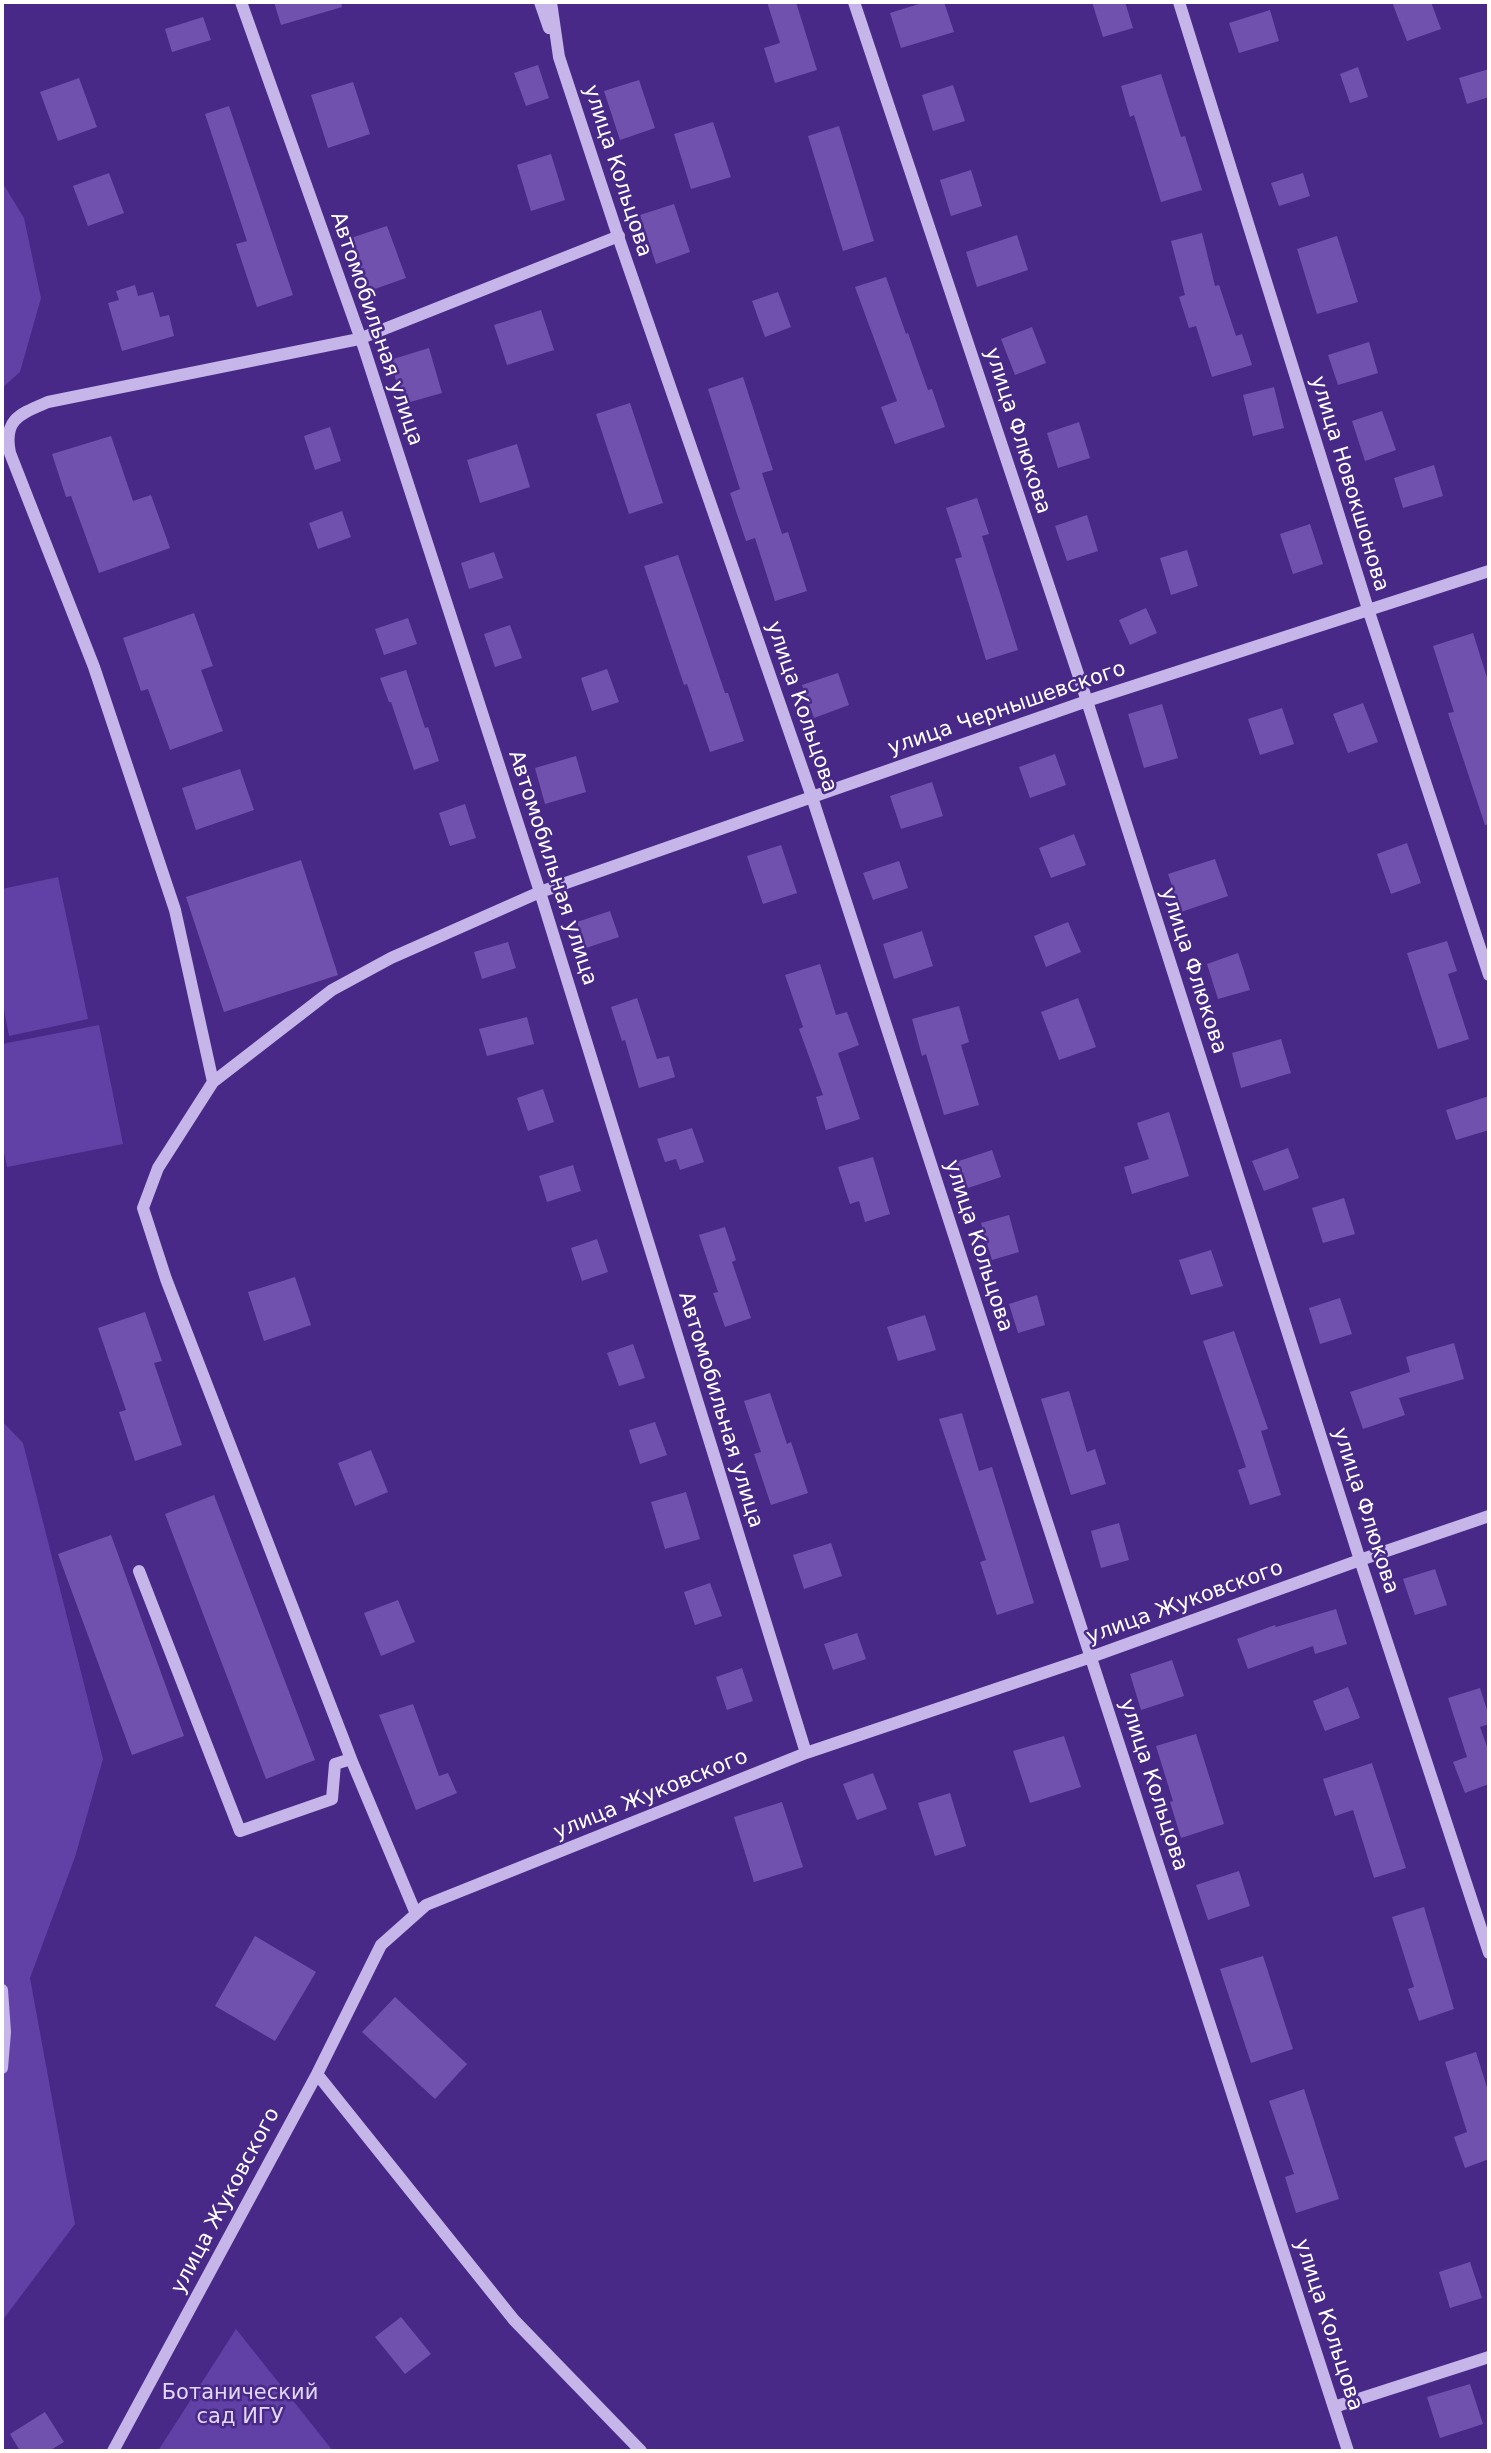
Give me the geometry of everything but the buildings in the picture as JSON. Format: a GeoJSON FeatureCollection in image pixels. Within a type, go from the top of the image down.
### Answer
{"type":"FeatureCollection","features":[{"type":"Feature","properties":{"kind":"street","name":"Автомобильная улица"},"geometry":{"type":"LineString","coordinates":[[242,2],[368,361],[540,892],[806,1753]]}},
{"type":"Feature","properties":{"kind":"street","name":"улица Кольцова"},"geometry":{"type":"LineString","coordinates":[[540,2],[812,796],[1348,2451]]}},
{"type":"Feature","properties":{"kind":"street","name":"улица Кольцова"},"geometry":{"type":"LineString","coordinates":[[551,2],[559,57]]}},
{"type":"Feature","properties":{"kind":"street","name":"улица Флюкова"},"geometry":{"type":"LineString","coordinates":[[854,2],[1087,701],[1360,1560],[1489,1953]]}},
{"type":"Feature","properties":{"kind":"street","name":"улица Новокшонова"},"geometry":{"type":"LineString","coordinates":[[1179,2],[1368,610],[1489,975]]}},
{"type":"Feature","properties":{"kind":"street"},"geometry":{"type":"LineString","coordinates":[[416,1914],[351,1759],[166,1279],[143,1209],[159,1168],[213,1082],[176,910],[94,667],[10,453],[8,432],[12,422],[25,412],[48,402],[359,338],[619,236]]}},
{"type":"Feature","properties":{"kind":"street","name":"улица Чернышевского"},"geometry":{"type":"LineString","coordinates":[[213,1082],[332,990],[391,958],[540,892],[1087,701],[1489,571]]}},
{"type":"Feature","properties":{"kind":"street","name":"улица Жуковского"},"geometry":{"type":"LineString","coordinates":[[113,2451],[317,2074],[381,1945],[426,1905],[806,1753],[1091,1657],[1489,1516]]}},
{"type":"Feature","properties":{"kind":"street"},"geometry":{"type":"LineString","coordinates":[[139,1572],[240,1831],[331,1799],[335,1765],[351,1759]]}},
{"type":"Feature","properties":{"kind":"street"},"geometry":{"type":"LineString","coordinates":[[2,1990],[5,2032],[2,2068]]}},
{"type":"Feature","properties":{"kind":"street"},"geometry":{"type":"LineString","coordinates":[[317,2074],[514,2320],[641,2451]]}},
{"type":"Feature","properties":{"kind":"street"},"geometry":{"type":"LineString","coordinates":[[1334,2407],[1489,2357]]}},
{"type":"Feature","properties":{"kind":"green space"},"geometry":{"type":"Polygon","coordinates":[[[2,182],[24,218],[41,298],[20,372],[2,388],[2,182]]]}},
{"type":"Feature","properties":{"kind":"green space"},"geometry":{"type":"Polygon","coordinates":[[[58,877],[88,1019],[9,1036],[2,999],[2,889],[58,877]]]}},
{"type":"Feature","properties":{"kind":"green space"},"geometry":{"type":"Polygon","coordinates":[[[99,1025],[123,1144],[7,1167],[2,1142],[2,1044],[99,1025]]]}},
{"type":"Feature","properties":{"kind":"green space"},"geometry":{"type":"Polygon","coordinates":[[[2,1421],[23,1443],[103,1759],[75,1857],[30,1978],[75,2224],[2,2321],[2,1421]]]}},
{"type":"Feature","properties":{"kind":"green space","name":"Ботанический сад ИГУ"},"geometry":{"type":"Polygon","coordinates":[[[236,2329],[333,2451],[158,2451],[236,2329]]]}}]}
